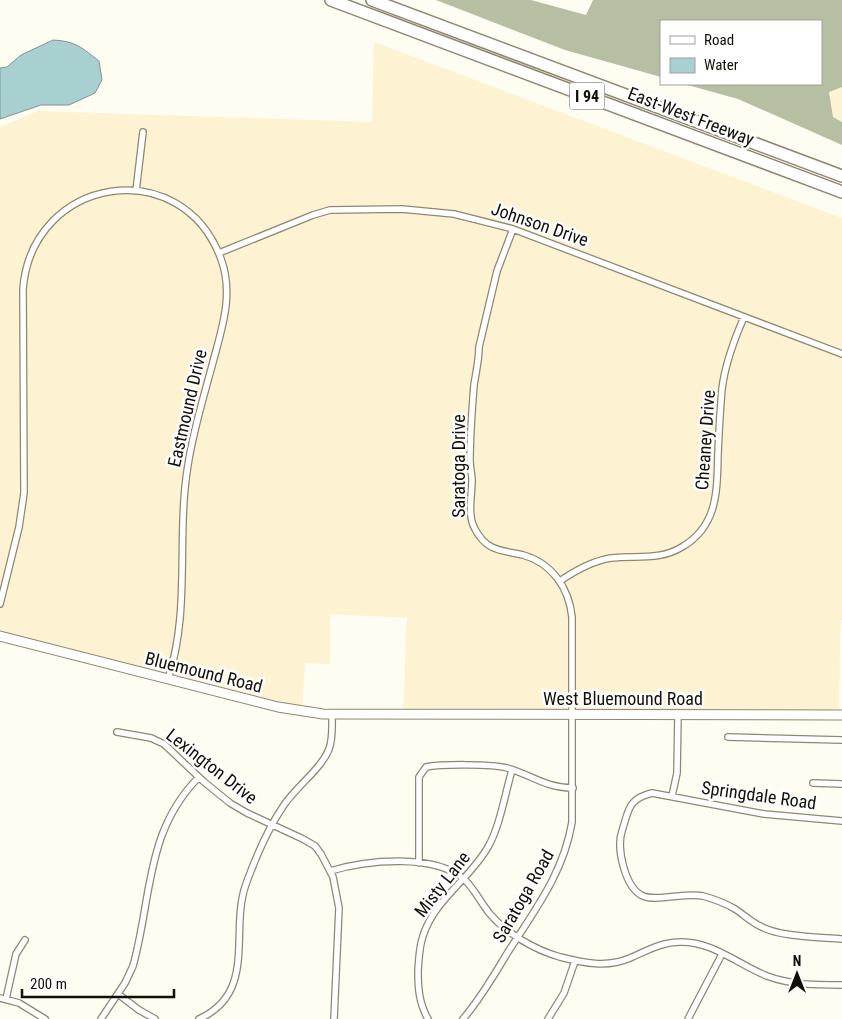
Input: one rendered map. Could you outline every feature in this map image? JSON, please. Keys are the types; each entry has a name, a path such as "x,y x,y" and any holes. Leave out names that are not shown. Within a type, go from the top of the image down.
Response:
{"highway":[{"name":"East-West Freeway","path":"331,0 842,192"},
{"name":"East-West Freeway","path":"372,0 842,176"}],"main road":[{"name":"Bluemound Road","path":"0,636 278,707 332,715 403,715"},
{"name":"West Bluemound Road","path":"403,715 842,715"}],"street":[{"path":"136,191 143,132"},
{"name":"Eastmound Drive","path":"0,604 19,527 24,494 23,289 27,262 38,238 47,226 68,208 99,193 121,190 160,196 187,211 207,231 219,253 227,279 227,299 223,324 188,464 182,513 180,622 168,680"},
{"name":"Johnson Drive","path":"219,253 313,215 338,209 435,211 476,218 513,228 842,354"},
{"name":"Saratoga Drive","path":"513,228 497,271 479,347 472,415 470,462 472,480 471,517 474,529 485,543 502,552 533,559 549,569 560,581 571,609 572,715"},
{"name":"Cheaney Drive","path":"560,581 582,567 598,560 619,557 649,558 670,553 688,543 704,527 713,509 717,494 720,412 723,386 731,351 744,317"},
{"path":"672,796 677,773 678,714"},
{"path":"198,1019 208,1014 220,1004 232,985 238,967 241,908 245,886 286,803 326,756 331,743 332,715"},
{"name":"Saratoga Road","path":"463,1019 478,999 549,887 563,859 572,822 572,715"},
{"name":"Lexington Drive","path":"117,732 158,741 175,753 199,777 237,808 315,846 326,861 330,871 335,885 338,908 334,1019"},
{"path":"728,737 842,740"},
{"path":"419,862 419,776 423,769 431,766 490,766 512,770 551,786 573,788"},
{"name":"Misty Lane","path":"428,1019 418,990 421,943 426,926 433,914 485,853 493,839 512,770"},
{"path":"101,1019 129,975 136,955 158,844 172,812 199,777"},
{"name":"Springdale Road","path":"812,783 842,784"},
{"name":"Springdale Road","path":"842,821 764,814 652,792 639,796 630,806 621,835 620,851 625,873 633,888 642,896 651,898 701,896 734,908 759,926 773,932 842,939"},
{"path":"330,871 369,862 419,862 442,866 463,879 492,916 518,936 540,949 575,961 611,964 629,959 657,946 679,942 697,943 758,972 780,980 804,984 842,986"},
{"path":"25,940 16,954 3,998 19,1003 45,1019"},
{"path":"688,1019 722,954"},
{"path":"548,1019 564,993 575,961"},
{"path":"118,994 139,1010 155,1019"}],"shaded area":[{"path":"374,42 842,218 842,620 840,634 839,715 403,715 407,618 330,614 330,664 305,663 302,712 0,636 0,127 38,111 372,122"},
{"path":"842,87 842,122 833,117 829,91"}],"green space":[{"path":"436,0 531,0 586,15 593,0 842,0 842,87 829,92 833,117 842,122 842,145 738,99 688,85 822,85 822,20 660,20 660,77 565,50"}],"water":[{"path":"53,40 73,44 99,61 102,80 95,93 69,105 41,105 0,119 0,68 7,67 21,55"}]}
